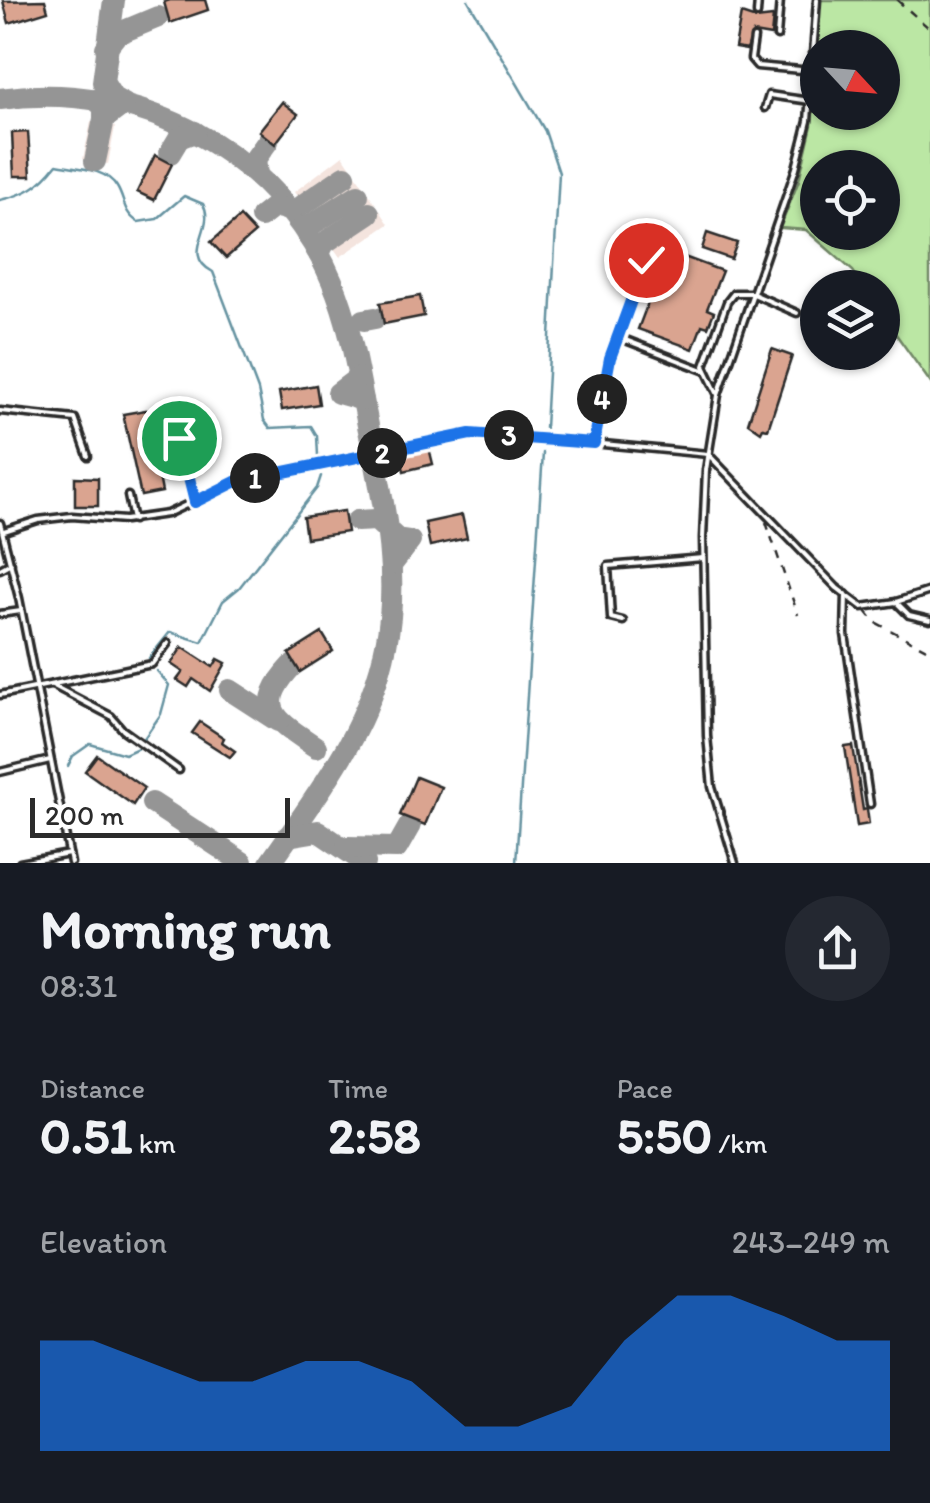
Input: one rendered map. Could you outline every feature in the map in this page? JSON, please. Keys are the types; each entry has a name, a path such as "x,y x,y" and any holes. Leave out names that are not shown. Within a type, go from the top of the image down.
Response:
{"lane":[{"path":"756,14 758,0"},
{"path":"776,36 780,0"},
{"path":"815,30 817,0"},
{"path":"754,38 751,60 756,66 800,70"},
{"path":"766,108 769,95 800,100"},
{"path":"734,863 712,787 703,558 708,454 718,395 796,168 804,130"},
{"path":"594,443 618,338 646,260 662,266"},
{"path":"718,395 706,371 711,340 726,302 734,294 751,293 798,313"},
{"path":"618,338 706,371"},
{"path":"0,411 75,418 88,456"},
{"path":"4,531 38,520 72,516 133,520 167,514 235,482 470,434 708,454 762,512 862,606 896,602 930,590"},
{"path":"179,438 195,502"},
{"path":"128,496 133,520"},
{"path":"0,524 71,863"},
{"path":"623,621 611,618 608,610 608,566 703,558"},
{"path":"0,569 11,564"},
{"path":"846,594 845,634 870,804"},
{"path":"896,602 909,615 930,620"},
{"path":"0,614 21,611"},
{"path":"0,695 152,664 168,643"},
{"path":"52,685 111,716 123,730 179,770"},
{"path":"0,772 50,760"},
{"path":"20,863 69,854"}],"path":[{"path":"897,0 930,29"},
{"path":"762,512 798,614"},
{"path":"862,606 876,622 930,650"}],"shaded area":[{"path":"91,122 115,127 108,164 83,159"},
{"path":"343,155 389,224 340,257 294,192"}],"green space":[{"path":"817,0 930,0 930,382 900,340 900,270 852,270 829,250 900,250 900,150 806,150 811,130 900,130 900,30 816,30"},
{"path":"800,176 800,230 780,228"}],"building":[{"path":"45,0 48,11 9,23 3,1"},
{"path":"205,0 208,10 170,23 164,2"},
{"path":"741,14 756,19 773,17 771,36 753,33 747,50 735,48"},
{"path":"282,102 298,114 275,144 259,131"},
{"path":"28,132 31,176 14,176 12,133"},
{"path":"155,155 172,164 154,200 137,192"},
{"path":"240,217 255,233 226,258 211,242"},
{"path":"707,233 737,243 731,259 702,249"},
{"path":"668,251 722,271 707,309 714,312 708,327 702,325 693,349 638,329 660,271 667,267 664,261"},
{"path":"420,296 424,316 384,324 380,303"},
{"path":"772,349 792,356 768,429 761,432 748,423"},
{"path":"316,385 319,404 282,410 279,392"},
{"path":"146,410 162,492 141,496 123,414"},
{"path":"429,448 433,464 404,471 400,454"},
{"path":"75,477 98,478 98,506 75,506"},
{"path":"344,511 347,532 306,538 303,517"},
{"path":"462,515 467,538 430,546 425,523"},
{"path":"322,633 333,651 300,672 289,654"},
{"path":"182,647 213,667 218,659 226,663 210,691 193,679 188,687 177,680 183,672 171,664"},
{"path":"200,722 224,738 222,742 235,751 230,757 192,733"},
{"path":"853,746 863,810 867,809 869,824 857,826 845,747"},
{"path":"97,755 144,788 133,805 85,771"},
{"path":"416,777 441,787 425,825 400,815"}],"waterway":[{"path":"468,0 545,131 559,173 545,428"},
{"path":"0,200 32,188 57,164 106,176 138,222 157,219 184,196 203,204 206,222 199,257 213,272 258,390 264,420 270,428 311,426 317,436 318,456"},
{"path":"516,863 543,453"},
{"path":"149,658 170,632 202,642 223,601 239,588 317,488 321,476"},
{"path":"143,740 161,714 169,685 157,671"},
{"path":"68,766 73,756 90,744 125,754 138,748"}],"taxiway":[{"path":"95,99 104,107 104,119 124,104 113,98 103,82 114,0"},
{"path":"106,48 117,34 158,17"},
{"path":"0,99 52,96 102,101 151,114 197,134 239,161 276,195 308,235 339,300 355,357 385,513 391,566 390,618 378,675 355,733 270,863"},
{"path":"95,161 104,119"},
{"path":"170,153 179,138 195,132"},
{"path":"257,175 255,159 268,141"},
{"path":"301,206 345,176"},
{"path":"307,235 311,225 358,195"},
{"path":"261,217 275,206 291,211"},
{"path":"319,254 324,243 369,213"},
{"path":"364,320 375,318"},
{"path":"358,378 338,393 363,400"},
{"path":"357,521 376,520 397,539 410,541 392,564"},
{"path":"292,666 280,681 272,704 281,721 316,747"},
{"path":"230,690 278,721"},
{"path":"152,803 242,862"},
{"path":"347,847 397,848 410,825"},
{"path":"288,836 318,831 365,863"}],"route":[{"path":"179,438 195,502 235,482 470,434 594,443 610,358 646,260"}]}
